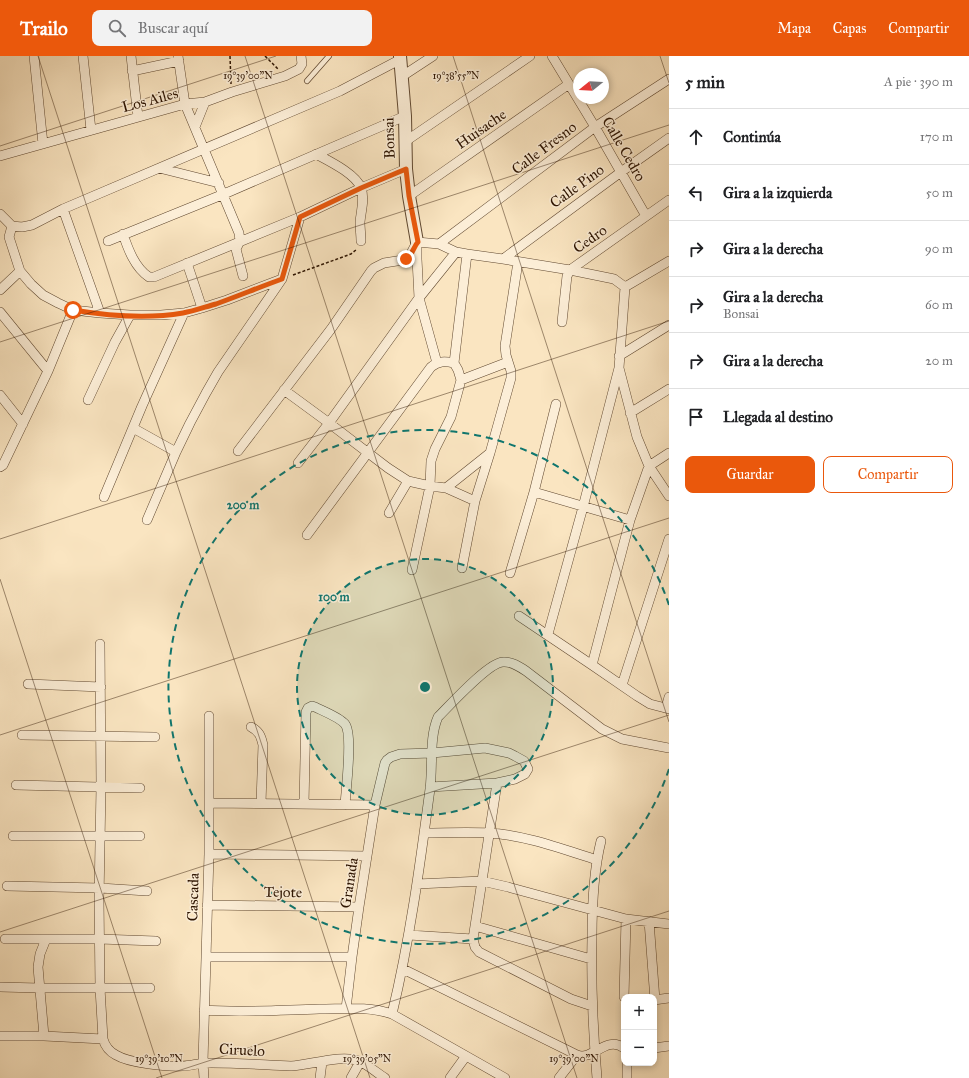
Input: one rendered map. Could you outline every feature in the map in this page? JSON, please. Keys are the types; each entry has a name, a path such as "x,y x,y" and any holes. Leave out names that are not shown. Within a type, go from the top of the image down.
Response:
{"street":[{"path":"34,56 43,144"},
{"path":"83,56 91,130"},
{"path":"131,56 138,117"},
{"path":"402,77 433,56"},
{"path":"406,141 530,56"},
{"name":"Calle Cedro","path":"552,56 646,216"},
{"path":"132,71 179,58 186,104 240,233 240,241 236,249 243,276"},
{"path":"0,214 12,226 32,226 63,209 340,91 400,58"},
{"name":"Bonsai","path":"400,58 406,141 406,169 409,196 418,242"},
{"name":"Los Ailes","path":"0,156 186,104 205,102 285,76 299,69 301,60"},
{"name":"Calle Fresno","path":"438,244 595,127 669,79"},
{"name":"Huisache","path":"409,196 569,84"},
{"path":"195,127 205,102"},
{"path":"108,241 224,194 404,116"},
{"name":"Calle Pino","path":"503,259 669,138"},
{"path":"316,154 350,174 361,188 361,241"},
{"path":"159,168 219,183"},
{"path":"123,234 130,254 145,274 149,277 154,277 300,217 361,188 406,169"},
{"name":"Cedro","path":"562,322 567,276 570,270 669,200"},
{"path":"63,209 100,313"},
{"path":"147,520 176,452 218,372 282,279 300,217"},
{"path":"12,226 4,239 20,271 43,295 73,310 130,315 184,313 282,279"},
{"path":"418,242 438,244 456,252 570,270 614,279 625,287"},
{"path":"418,242 417,260 419,298 437,363"},
{"path":"238,450 331,329 371,271 384,263 403,260 409,257 418,242"},
{"path":"298,463 330,423 419,298 456,252"},
{"path":"412,570 430,486 431,461 451,418 461,380 454,363 467,254"},
{"path":"625,287 669,261"},
{"path":"462,568 475,502 511,378 511,371 506,355 506,346 518,262"},
{"path":"187,263 202,308"},
{"path":"0,290 20,271"},
{"path":"625,287 619,368 637,437 650,466 669,496"},
{"path":"0,467 3,465 48,371 73,310"},
{"path":"0,312 48,371"},
{"path":"104,496 132,428 184,313"},
{"path":"88,400 115,342 130,315"},
{"path":"619,356 669,325"},
{"path":"461,380 508,362"},
{"path":"307,534 431,367 437,363 454,363"},
{"path":"548,634 619,368"},
{"path":"630,413 669,389"},
{"path":"284,390 330,423 388,468 408,481 446,488 475,502"},
{"path":"0,395 23,424"},
{"path":"510,573 534,492 556,404"},
{"path":"132,428 176,452"},
{"path":"592,665 630,520 650,466 669,453"},
{"path":"446,488 490,454"},
{"path":"389,513 408,481"},
{"path":"534,492 630,520"},
{"path":"622,685 669,539"},
{"path":"519,616 548,634 650,704 667,709 669,697"},
{"path":"0,1036 44,1036 103,1039 100,988 99,899 102,787 100,644"},
{"path":"392,1014 403,969 417,884 430,786 433,733 435,724 438,717 481,675 496,664 504,662 513,664 521,668 612,735 622,739 669,748"},
{"path":"28,684 101,687"},
{"path":"304,804 306,712 308,708 312,706 341,720 347,728 349,742 345,804"},
{"name":"Cascada","path":"204,1078 204,1010 210,802 209,716"},
{"path":"252,727 256,729 260,735 263,745 262,803"},
{"path":"22,735 155,737"},
{"path":"430,786 497,784 515,779 525,774 528,768 521,759 509,753 485,748 432,753"},
{"name":"Granada","path":"346,1009 359,907 375,805 385,763 388,758 395,755 432,753"},
{"path":"497,784 473,939 475,947 479,952 571,998 592,1006"},
{"path":"16,785 140,788"},
{"path":"210,802 375,805"},
{"path":"424,833 489,833 513,836 597,860"},
{"path":"13,836 140,836"},
{"path":"597,1078 594,1052 591,959 592,909 597,860 601,841"},
{"path":"209,854 367,856"},
{"path":"417,884 482,881 626,919 669,924"},
{"path":"7,886 100,888 148,891"},
{"name":"Tejote","path":"207,905 359,907"},
{"path":"624,994 626,919"},
{"path":"649,922 655,994"},
{"path":"475,926 591,959"},
{"path":"409,935 473,939"},
{"path":"44,1036 38,967 40,954 46,939"},
{"path":"5,940 100,939 156,941"},
{"path":"206,957 352,957"},
{"path":"403,969 577,1056 584,1056 609,1045 621,1046"},
{"path":"0,987 150,988"},
{"path":"657,1000 669,998"},
{"path":"204,1010 228,1012 372,1009 392,1014 505,1078"},
{"name":"Ciruelo","path":"103,1039 105,1045 115,1055 123,1059 166,1066 190,1066 203,1062 291,1066 350,1059 360,1062 385,1078"},
{"path":"657,1048 669,1046"},
{"path":"450,1078 466,1056"},
{"path":"559,1078 577,1056"},
{"path":"320,1078 322,1062"},
{"path":"351,1078 360,1062"},
{"path":"627,1066 627,1078"}],"lane":[{"path":"307,81 329,56"}],"path":[{"path":"230,56 232,92"},
{"path":"265,56 285,76"},
{"path":"282,279 351,254 356,251 361,241"}],"route":[{"path":"73,310 130,315 184,313 227,300 282,279 300,217 361,188 406,169 409,196 418,242 415,245 411,255 406,259"}]}
